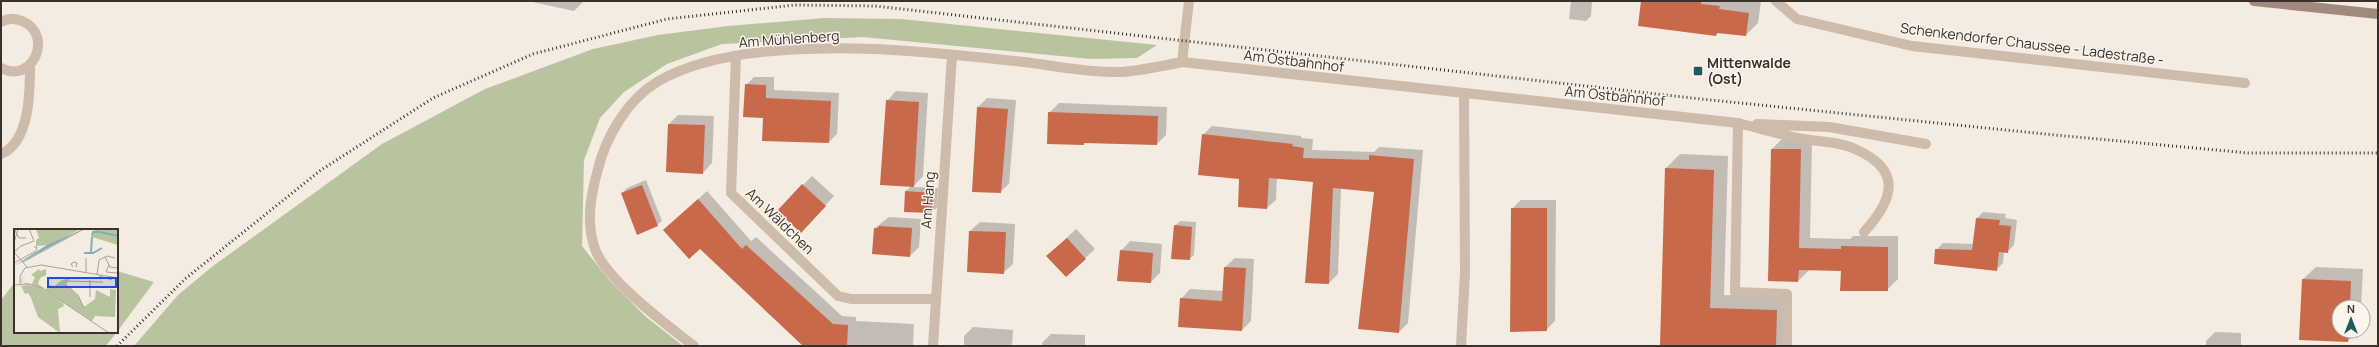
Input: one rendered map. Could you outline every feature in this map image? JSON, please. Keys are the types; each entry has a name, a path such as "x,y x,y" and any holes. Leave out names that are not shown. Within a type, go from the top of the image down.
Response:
{"main road":[{"path":"2254,1 2378,14"}],"street":[{"path":"1182,62 1189,1"},
{"name":"Schenkendorfer Chaussee - Ladestraße -","path":"1776,1 1797,19 1912,46 2245,83"},
{"path":"1,22 11,19 19,19 33,28 37,35 38,52 30,65 30,95 20,137 7,151 1,154"},
{"name":"Am Mühlenberg","path":"694,346 641,303 610,273 594,248 590,224 591,193 611,133 642,94 656,82 674,74 715,60 736,56 811,50 881,50 1121,72 1182,62"},
{"name":"Am Wäldchen","path":"736,56 731,193 838,296 851,299 936,299"},
{"name":"Am Hang","path":"933,346 952,56"},
{"name":"Am Ostbahnhof","path":"1182,62 1738,123"},
{"path":"1,68 14,71 30,65"},
{"path":"1461,346 1465,273 1464,94"},
{"path":"1738,123 1829,127 1926,144"},
{"path":"1738,123 1796,138 1854,148 1876,161 1888,176 1889,195 1879,216 1864,232"},
{"path":"1738,123 1735,292 1787,294 1787,346"}],"green space":[{"path":"824,18 901,19 1157,45 1137,58 1091,59 863,37 722,44 667,64 624,92 600,118 584,160 582,246 610,281 645,316 683,346 134,346 178,295 213,266 382,144 485,89 593,49 658,35 728,26"},
{"path":"118,271 154,282 118,331"},
{"path":"14,283 14,333 116,333 106,346 1,346 1,300"}],"building":[{"path":"1641,1 1701,1 1701,4 1720,6 1719,9 1749,13 1746,36 1717,33 1716,36 1638,26"},
{"path":"745,84 766,85 766,98 831,101 829,143 762,141 763,118 743,117"},
{"path":"886,100 919,102 914,187 880,185"},
{"path":"977,107 1008,109 1001,193 972,192"},
{"path":"1048,112 1158,116 1157,145 1084,143 1084,145 1047,144"},
{"path":"668,124 705,125 703,174 666,172"},
{"path":"1202,134 1293,144 1292,146 1304,148 1303,158 1369,160 1369,155 1414,159 1399,333 1358,329 1374,192 1333,188 1329,284 1305,283 1313,182 1269,178 1267,209 1238,207 1239,179 1198,175"},
{"path":"1771,149 1801,149 1799,248 1841,249 1841,246 1888,247 1888,291 1840,291 1841,271 1799,270 1798,282 1768,281"},
{"path":"1665,168 1714,170 1710,308 1777,310 1776,346 1660,346"},
{"path":"802,184 826,206 801,233 777,211"},
{"path":"642,185 658,226 637,235 621,193"},
{"path":"905,191 933,193 932,213 904,212"},
{"path":"698,199 742,249 746,245 833,324 848,325 847,346 803,346 700,249 689,259 663,230"},
{"path":"1511,208 1547,208 1547,331 1510,332"},
{"path":"1976,218 2000,220 1999,225 2011,226 2008,253 1999,252 1997,271 1934,264 1935,249 1972,250"},
{"path":"1174,225 1192,227 1190,260 1171,259"},
{"path":"879,226 912,228 910,257 872,254 874,228 878,228"},
{"path":"969,231 1006,232 1004,274 967,272"},
{"path":"1067,238 1086,259 1066,277 1046,256"},
{"path":"1120,250 1153,253 1151,283 1117,281"},
{"path":"1224,267 1246,268 1242,331 1178,327 1180,298 1222,301"},
{"path":"2302,279 2351,281 2350,299 2331,299 2331,339 2348,339 2348,342 2299,340"}],"railway":[{"path":"117,346 185,279 321,170 433,98 533,54 667,19 795,5 875,6 1701,99 2055,135 2248,153 2378,153"}],"place":[{"name":"Mittenwalde (Ost)","path":"1698,71"}]}
